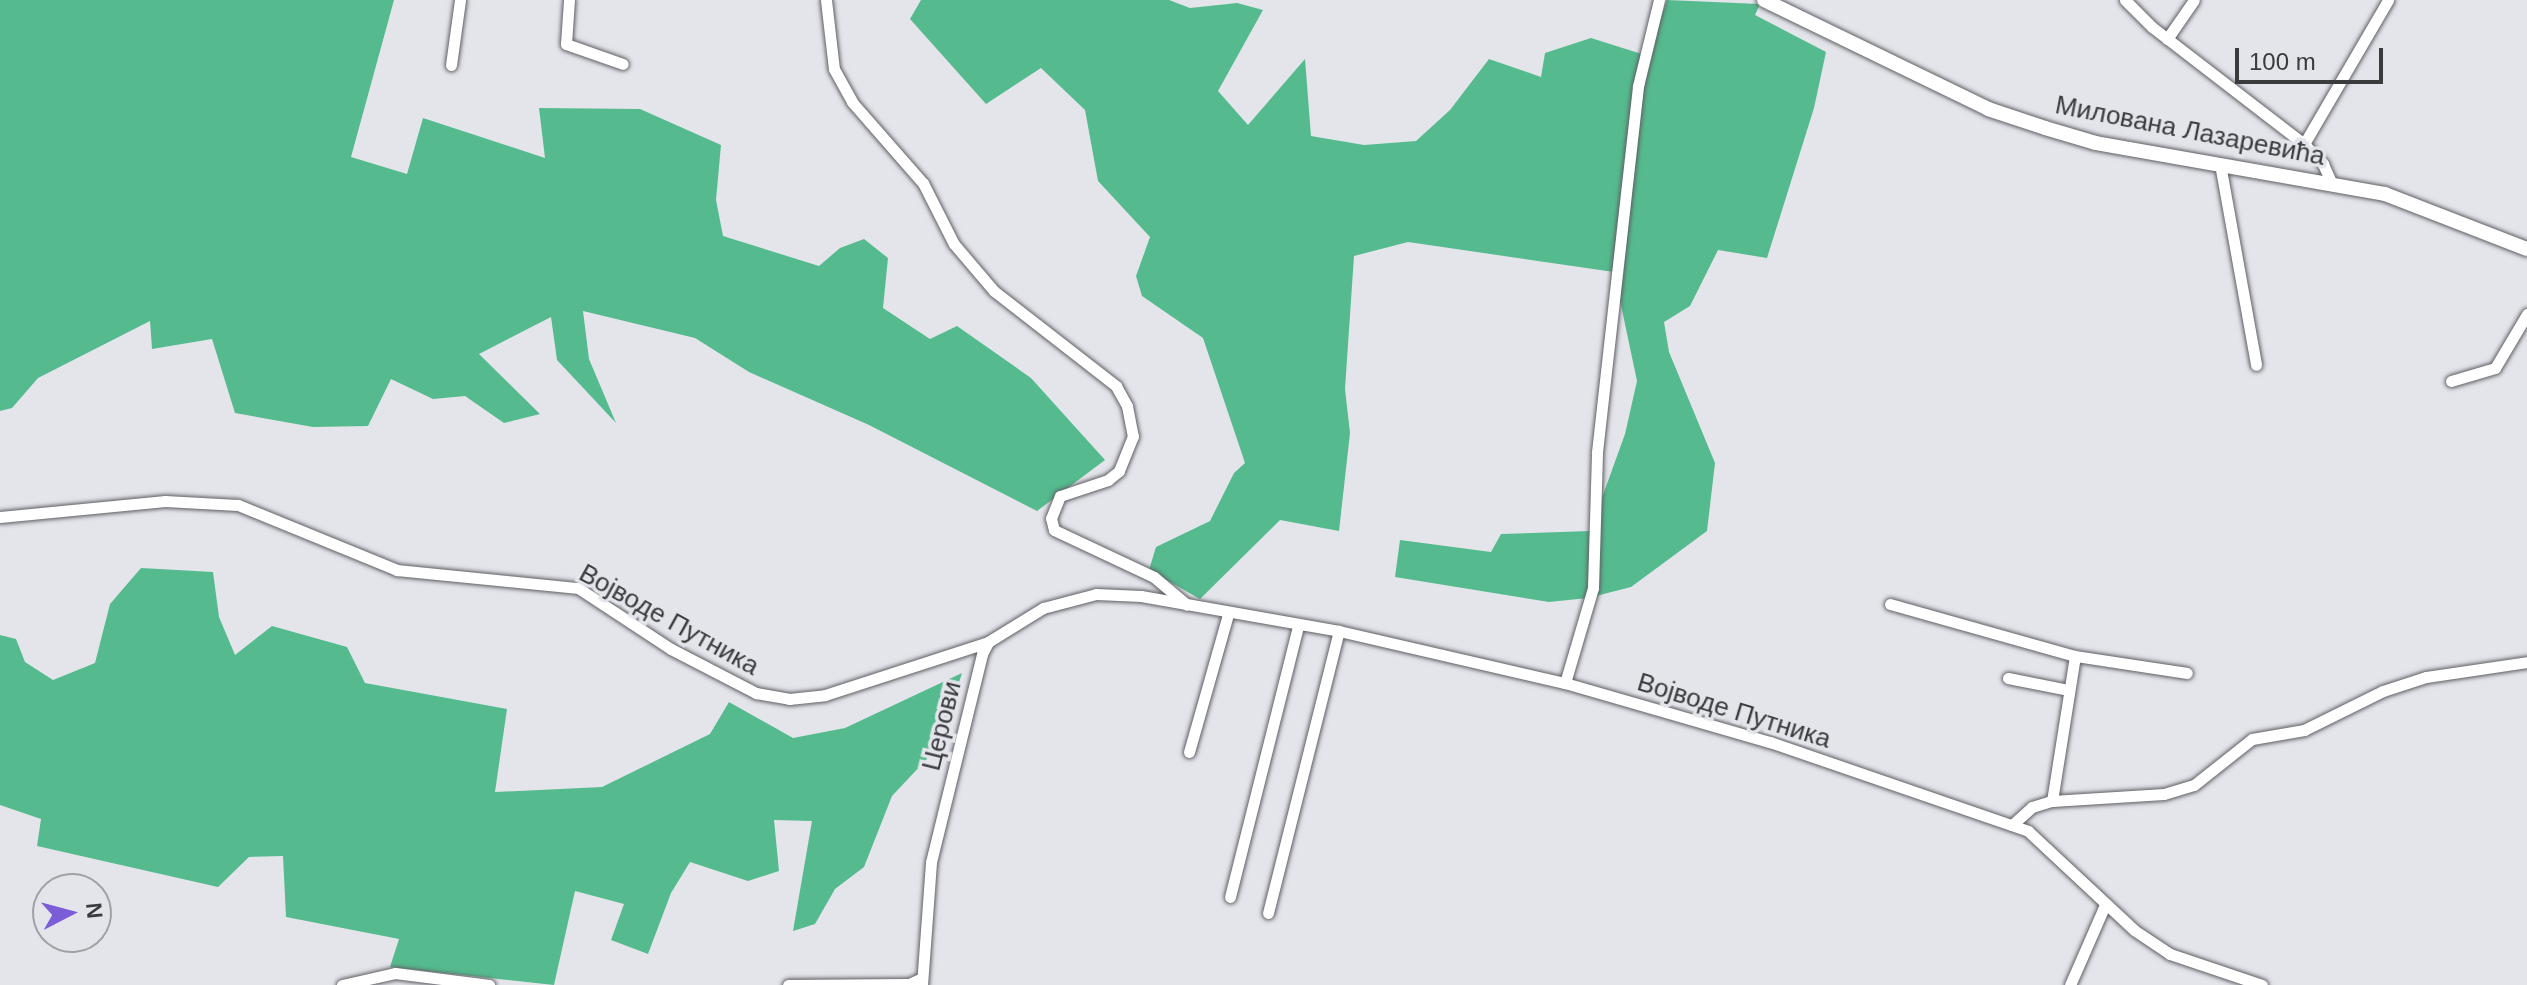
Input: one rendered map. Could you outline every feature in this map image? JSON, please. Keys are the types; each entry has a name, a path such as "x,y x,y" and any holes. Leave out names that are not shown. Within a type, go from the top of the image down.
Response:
{"street":[{"path":"451,65 460,0"},
{"path":"569,0 566,44 623,64"},
{"path":"826,0 834,69 852,102 923,183 954,244 994,291 1116,386 1127,406 1133,436 1119,471 1060,496 1051,518 1054,530 1154,577 1187,606"},
{"path":"1565,683 1593,588 1597,452 1638,86 1659,0"},
{"name":"Милована Лазаревића","path":"1764,0 1988,109 2096,143 2385,194 2527,249"},
{"path":"2125,0 2167,39 2304,144 2323,164 2332,184"},
{"path":"2167,39 2194,0"},
{"path":"2304,144 2388,0"},
{"path":"2220,164 2256,365"},
{"path":"2451,381 2495,368 2527,314"},
{"name":"Војводе Путника","path":"0,517 153,501 238,505 269,513 397,570 441,578 578,588 683,655 756,693 789,699 825,695 988,642 1063,599 1141,596 1228,614 1339,631 1565,683 1770,742 2012,825 2043,842 2105,905 2170,954 2262,985"},
{"path":"1890,604 2075,656 2187,673"},
{"path":"1189,752 1228,614"},
{"path":"1230,897 1298,626"},
{"path":"1268,913 1339,631"},
{"name":"Церови","path":"921,982 931,862 988,642"},
{"path":"2052,801 2075,656"},
{"path":"2012,825 2032,807 2052,801 2164,794 2194,785 2252,739 2304,730 2383,691 2434,676 2527,662"},
{"path":"2008,678 2068,690"},
{"path":"2070,985 2105,905"},
{"path":"342,985 395,973 489,985"},
{"path":"788,985 921,982"}],"green space":[{"path":"0,0 394,0 351,157 407,174 423,118 545,158 539,108 640,109 721,145 716,200 723,236 819,266 840,248 864,239 888,258 883,308 930,339 957,326 1031,378 1105,460 1037,511 869,425 749,372 695,338 583,311 589,359 616,423 557,360 551,317 479,354 540,414 504,423 465,396 433,399 391,379 368,426 313,427 235,413 212,339 152,349 150,321 38,378 12,408 0,411"},
{"path":"921,0 1169,0 1190,8 1237,3 1263,10 1218,91 1248,125 1305,59 1311,136 1364,145 1416,141 1450,110 1489,59 1541,77 1545,53 1591,38 1648,56 1667,0 1760,4 1755,15 1826,52 1814,108 1767,258 1718,250 1690,306 1664,322 1669,352 1715,463 1707,531 1631,587 1588,598 1549,602 1395,577 1400,540 1491,552 1501,534 1590,531 1625,434 1637,381 1614,272 1408,242 1354,256 1345,389 1350,433 1339,531 1280,520 1200,599 1149,570 1156,547 1210,521 1234,473 1245,463 1203,338 1142,296 1136,276 1150,237 1098,181 1085,110 1041,68 986,104 910,19"},
{"path":"141,568 213,572 219,617 235,655 272,626 347,647 365,683 507,709 495,792 602,787 710,734 729,702 793,738 845,728 962,673 939,746 892,796 864,867 835,889 815,924 793,931 812,821 774,820 779,871 748,881 690,862 671,893 648,954 611,940 624,904 575,891 554,985 390,967 399,939 286,917 283,856 249,857 218,887 37,846 41,819 0,805 0,635 16,639 25,662 53,680 95,663 110,604"}]}
